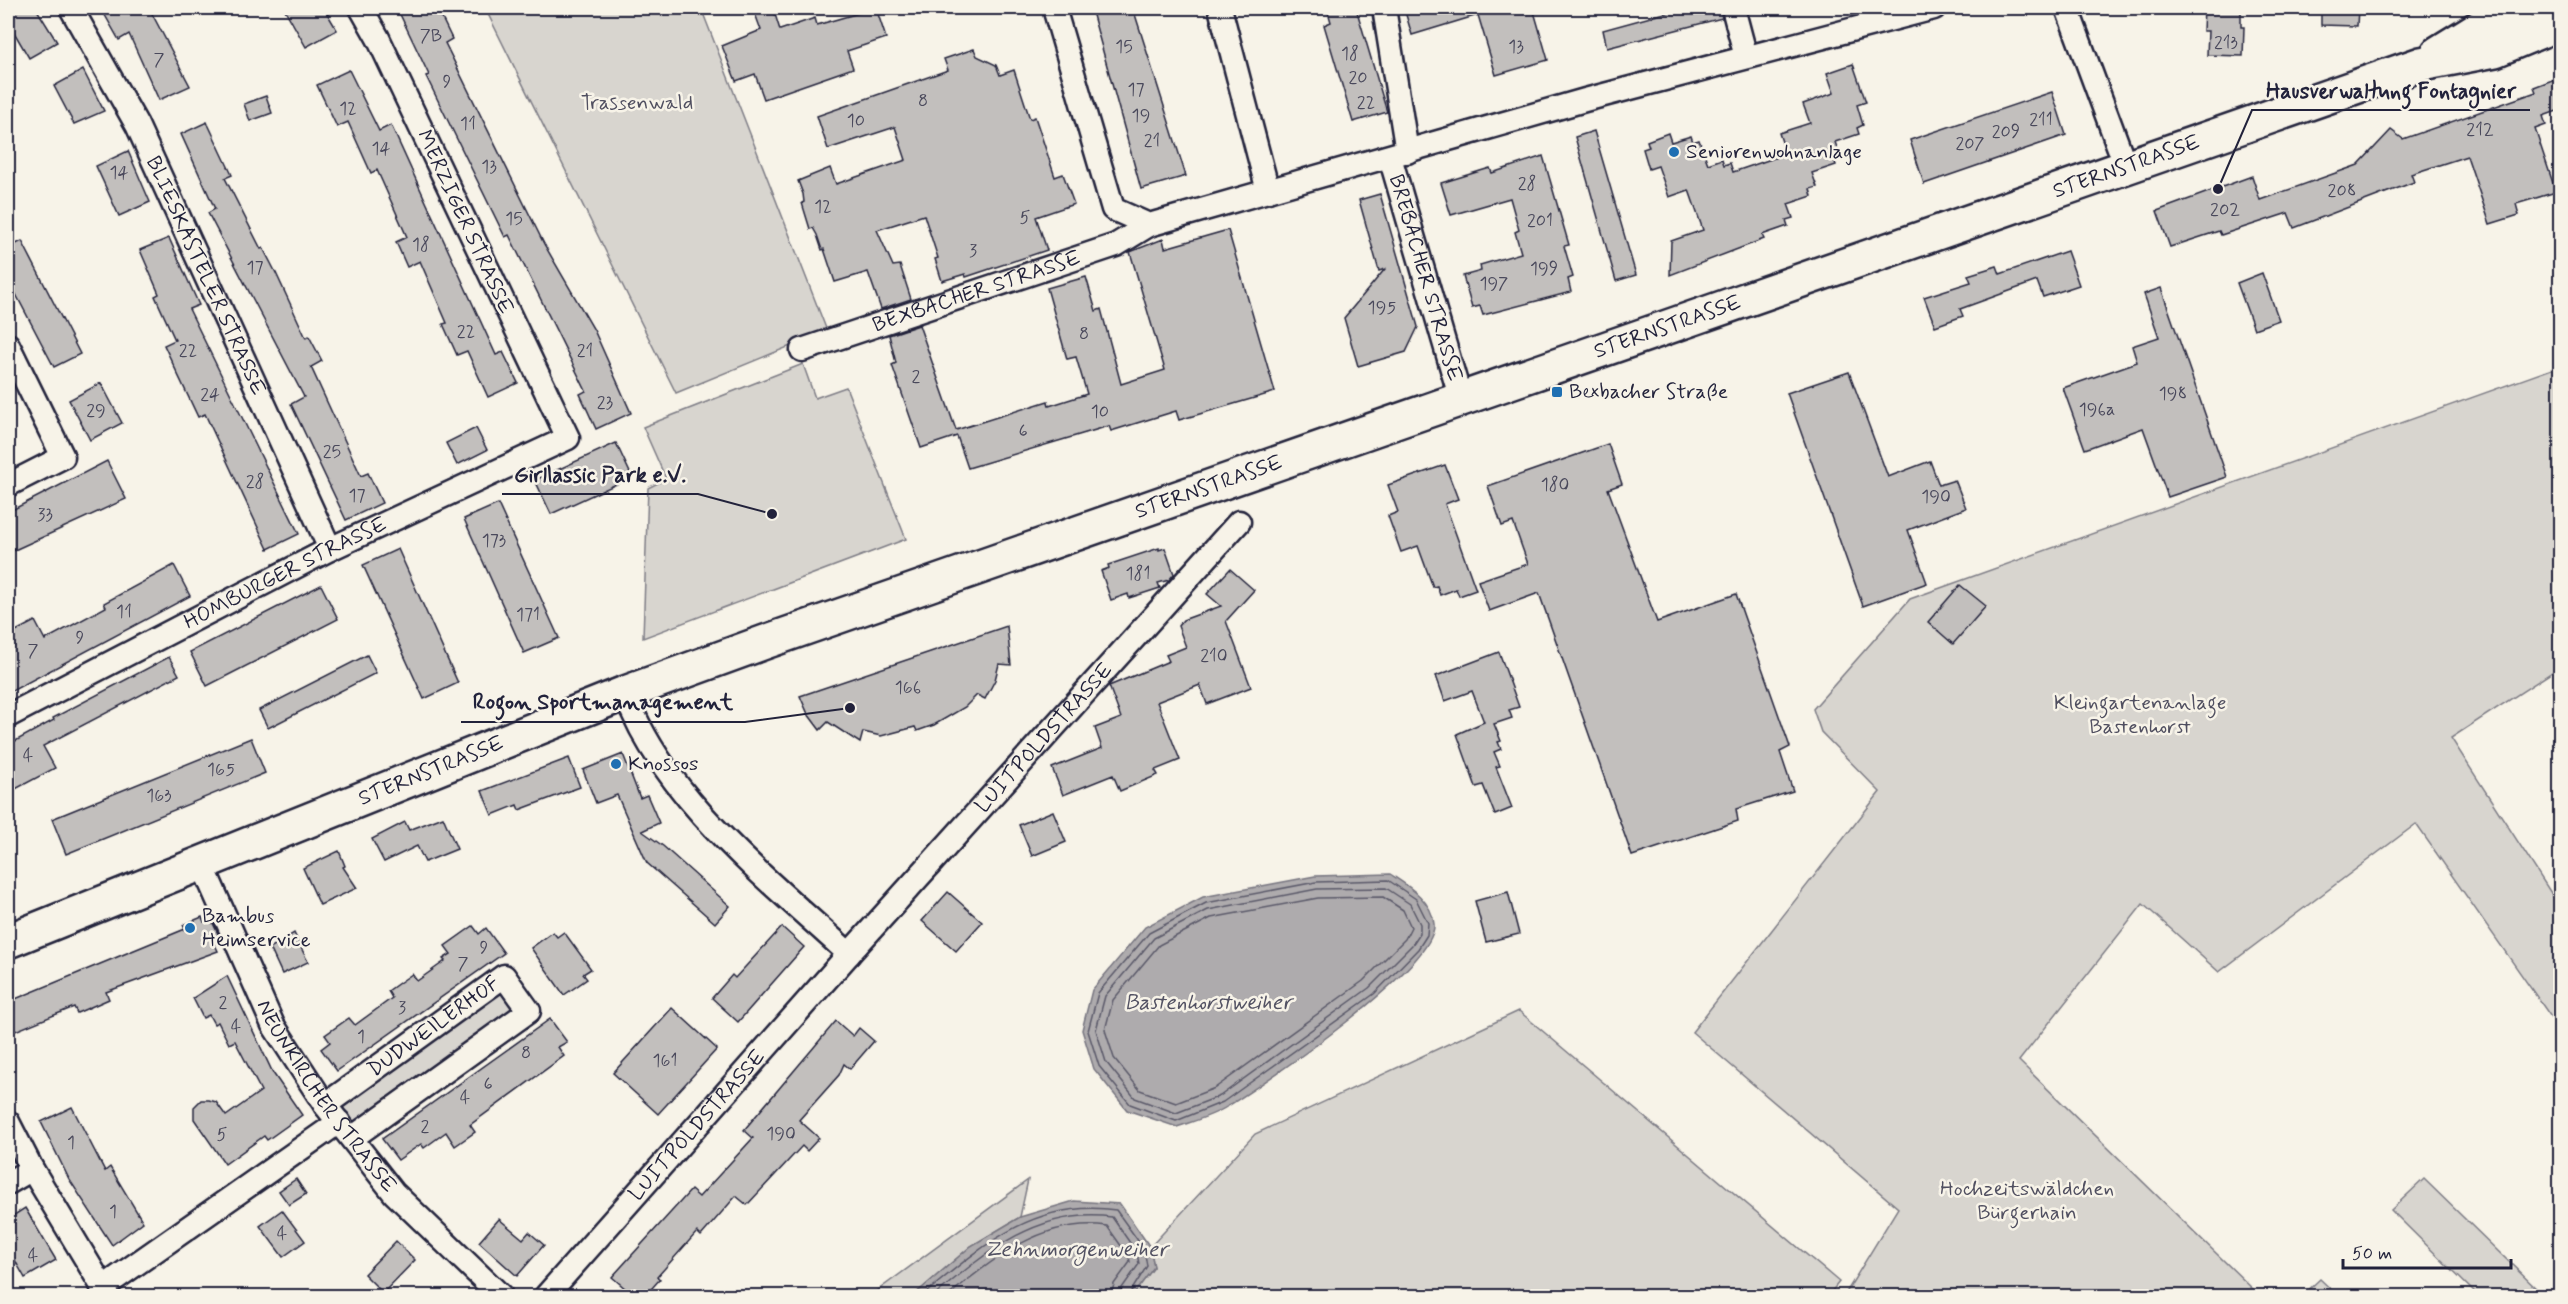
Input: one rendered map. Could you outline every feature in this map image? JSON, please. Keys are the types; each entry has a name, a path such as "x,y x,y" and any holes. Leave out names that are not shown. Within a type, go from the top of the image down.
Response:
{"main road":[{"name":"STERNSTRASSE","path":"2421,64 2485,24 2517,8"},
{"name":"STERNSTRASSE","path":"8,941 625,693 2421,64 2495,50 2560,23"}],"street":[{"name":"BLIESKASTELER STRASSE","path":"71,8 137,125 330,549"},
{"name":"MERZIGER STRASSE","path":"361,8 378,38 568,438"},
{"path":"1054,8 1113,209 1140,221"},
{"path":"1220,8 1268,191"},
{"name":"BREBACHER STRASSE","path":"1384,8 1398,155 1461,400"},
{"path":"1733,8 1746,57"},
{"name":"BEXBACHER STRASSE","path":"802,350 1116,245 1140,221 1268,191 1746,57 1934,8"},
{"path":"2067,8 2126,167"},
{"path":"8,345 63,456 8,485"},
{"name":"HOMBURGER STRASSE","path":"8,716 330,549 568,438"},
{"name":"LUITPOLDSTRASSE","path":"546,1296 849,954 1239,522"},
{"path":"625,693 635,720 649,743 712,824 849,954"},
{"name":"NEUNKIRCHER STRASSE","path":"201,862 273,1025 339,1122 394,1193 501,1296"},
{"name":"DUDWEILERHOF","path":"504,976 529,1011 339,1122 504,976"},
{"path":"8,1122 32,1169 105,1292 339,1122"},
{"path":"8,1183 32,1169"}],"green space":[{"name":"Trassenwald","path":"485,8 701,8 827,331 676,393"},
{"path":"803,364 815,398 846,387 906,539 643,638 648,488 666,479 643,427"},
{"name":"Kleingartenanlage Bastenhorst","path":"2560,366 2560,667 2451,738 2560,907 2560,1030 2416,824 2219,972 2143,904 2019,1061 2260,1296 1844,1296 1898,1208 1692,1032 1880,792 1821,732 1813,709 1910,599"},
{"path":"504,976 529,1011 352,1138 325,1105"},
{"path":"1519,1011 1839,1282 1828,1296 1132,1296 1154,1267 1150,1247 1255,1134"},
{"path":"2424,1179 2544,1296 2478,1296 2391,1210"},
{"path":"1028,1180 1020,1217 971,1246 913,1296 870,1296"},
{"path":"2320,1279 2338,1296 2302,1296"}],"water":[{"name":"Bastenhorstweiher","path":"1390,874 1418,894 1429,908 1434,924 1428,943 1409,967 1381,994 1311,1049 1248,1093 1216,1113 1177,1127 1127,1110 1094,1069 1082,1030 1092,990 1145,927 1203,897 1315,876"},
{"name":"Zehnmorgenweiher","path":"1074,1201 1120,1204 1150,1247 1154,1267 1132,1296 913,1296 971,1246 1020,1217"}],"building":[{"path":"8,8 36,8 57,42 29,58 8,22"},
{"path":"101,8 149,8 190,86 159,100 129,34 119,40"},
{"path":"284,8 324,8 337,30 306,47"},
{"path":"397,8 437,8 452,39 445,43 544,244 594,330 631,413 596,429 580,394 586,391 509,235 505,237 426,76 429,75"},
{"path":"753,8 773,8 780,30 815,18 817,25 876,8 886,38 847,51 853,68 764,99 755,74 736,81 722,46 761,30"},
{"path":"1091,8 1133,8 1186,176 1141,189"},
{"path":"1327,8 1356,8 1387,112 1353,122 1324,25 1331,22"},
{"path":"1404,8 1533,8 1548,60 1496,75 1478,15 1412,35"},
{"path":"1668,8 1720,8 1722,18 1607,48 1603,30 1669,12"},
{"path":"2204,8 2241,8 2241,27 2244,27 2243,56 2207,55 2208,31 2203,31"},
{"path":"2321,8 2358,8 2357,26 2321,25"},
{"path":"974,49 977,56 996,65 1000,75 1014,70 1030,119 1035,117 1055,177 1063,174 1074,204 1036,217 1047,250 966,277 965,274 942,281 935,259 938,258 924,215 877,230 893,266 900,265 911,299 881,309 868,272 835,282 824,249 822,250 813,228 810,229 798,181 830,168 836,184 906,160 895,127 828,149 817,116 948,70 944,59"},
{"name":"Seniorenwohnanlage","path":"1853,64 1866,102 1857,105 1863,125 1857,128 1859,134 1835,142 1840,156 1834,159 1836,165 1812,173 1817,187 1810,189 1812,196 1788,204 1793,218 1786,220 1788,226 1762,235 1764,239 1670,275 1671,241 1703,230 1689,190 1669,197 1658,166 1649,169 1643,149 1649,147 1647,141 1668,133 1671,142 1691,136 1693,142 1699,140 1708,164 1722,159 1724,165 1730,163 1733,172 1786,154 1779,133 1810,123 1803,104 1834,93 1827,73"},
{"path":"83,70 104,111 74,124 54,86"},
{"path":"349,70 379,131 391,125 496,355 503,352 518,383 488,397 467,351 457,355 443,324 447,323 420,261 407,267 396,242 407,237 377,170 371,173 348,122 337,127 317,85"},
{"path":"2560,77 2560,110 2543,116 2546,125 2535,129 2556,192 2516,204 2519,215 2490,224 2467,156 2411,174 2414,182 2294,228 2288,213 2221,235 2219,231 2170,247 2157,211 2252,176 2260,200 2358,165 2391,130 2403,139 2536,92 2534,87"},
{"path":"2052,92 2066,135 1924,184 1910,140"},
{"path":"266,96 272,113 250,121 244,104"},
{"path":"207,122 232,175 225,178 261,249 263,248 276,273 306,338 309,336 322,361 311,367 361,476 368,473 382,503 346,520 291,404 304,397 208,213 215,209 181,134"},
{"path":"1594,131 1636,275 1616,281 1575,137"},
{"path":"128,151 150,202 119,216 96,166"},
{"path":"1543,156 1569,245 1564,246 1573,277 1568,279 1571,292 1483,315 1480,306 1472,308 1463,276 1481,271 1480,265 1521,253 1515,232 1519,230 1510,198 1451,215 1441,183 1490,168 1492,173"},
{"path":"1380,194 1418,327 1406,352 1358,366 1344,318 1385,269 1379,271 1359,200"},
{"path":"1228,230 1275,392 1179,420 1176,411 1111,431 1109,426 968,468 957,436 921,448 892,365 896,363 889,335 919,325 956,430 1048,401 1049,406 1087,394 1076,357 1067,359 1047,288 1086,277 1096,311 1101,309 1121,384 1165,370 1130,252 1163,239 1165,248"},
{"path":"169,238 199,305 189,309 299,534 268,549 205,414 198,417 164,345 175,340 155,296 159,294 140,250"},
{"path":"22,241 80,354 54,367 8,279 8,248"},
{"path":"2067,251 2079,285 2043,297 2037,281 1960,309 1963,316 1935,326 1924,297 1971,282 1968,275 1997,266 2000,274"},
{"path":"2262,273 2279,320 2254,329 2237,283"},
{"path":"2161,288 2227,477 2168,497 2143,428 2085,449 2063,388 2137,362 2132,346 2159,337 2144,294"},
{"path":"1849,372 1888,477 1930,461 1939,485 1955,480 1966,508 1908,530 1927,583 1863,606 1787,393"},
{"path":"101,383 122,423 90,440 69,400"},
{"path":"476,428 487,450 457,465 446,443"},
{"path":"616,443 632,477 551,514 535,480"},
{"path":"1608,444 1622,484 1608,489 1657,622 1736,594 1790,747 1780,752 1793,791 1736,809 1738,821 1632,856 1539,593 1489,611 1478,581 1528,564 1513,522 1502,526 1488,486"},
{"path":"107,461 126,499 8,553 8,512"},
{"path":"1445,465 1458,499 1445,504 1476,590 1459,596 1456,589 1440,595 1437,586 1433,587 1418,546 1401,552 1388,516 1398,512 1388,485"},
{"path":"498,504 559,638 524,653 464,519"},
{"path":"1159,548 1159,550 1165,548 1174,574 1169,580 1158,583 1160,588 1129,598 1128,594 1111,600 1101,571 1109,568 1108,565"},
{"path":"398,549 458,683 424,699 363,565"},
{"path":"174,565 190,596 8,693 8,635 35,621 45,640 106,607 104,603"},
{"path":"1230,569 1254,590 1226,621 1251,687 1207,704 1200,685 1157,702 1180,760 1155,770 1158,775 1120,791 1113,775 1063,795 1052,768 1102,748 1095,728 1121,718 1109,686 1169,661 1166,655 1186,647 1178,626 1183,620 1221,606 1207,594"},
{"path":"321,585 338,619 207,686 190,652"},
{"path":"1960,585 1986,606 1953,644 1928,622"},
{"path":"1007,626 1011,665 999,664 995,680 985,699 977,695 965,707 934,725 917,731 915,727 881,736 863,732 860,743 828,722 820,730 808,714 800,696"},
{"path":"1499,652 1519,707 1509,710 1512,718 1494,724 1501,741 1498,742 1501,749 1494,752 1500,766 1496,767 1512,808 1495,815 1483,785 1476,787 1457,734 1484,722 1472,691 1445,701 1436,676"},
{"path":"367,655 376,673 268,728 259,710"},
{"path":"169,657 179,675 43,746 55,768 8,793 8,745 54,720 53,718"},
{"path":"251,738 265,773 66,854 52,819"},
{"path":"623,754 640,798 647,795 659,823 642,831 663,846 730,906 715,923 647,863 617,795 596,803 583,770"},
{"path":"569,758 580,787 519,810 517,805 492,815 482,791"},
{"path":"1053,811 1066,842 1032,856 1019,825"},
{"path":"443,817 457,849 425,862 417,846 384,862 372,839 405,822 409,830"},
{"path":"339,851 345,866 343,867 357,888 320,905 303,868"},
{"path":"948,892 982,922 956,951 922,921"},
{"path":"1508,892 1519,934 1486,942 1475,901"},
{"path":"202,917 204,922 211,919 219,936 212,938 218,951 106,992 109,999 77,1013 74,1007 8,1034 8,1002 185,929 183,925"},
{"path":"473,926 479,934 486,928 504,953 337,1071 321,1049 330,1042 325,1035 349,1018 355,1025 392,998 388,991 399,983 412,974 417,981 445,961 443,959 451,954 445,946"},
{"path":"782,927 804,947 738,1022 712,998 732,975 735,978"},
{"path":"553,932 557,937 564,932 591,969 583,974 587,979 564,995 531,948"},
{"path":"294,933 308,962 282,974 270,948"},
{"path":"227,976 273,1073 302,1115 267,1140 264,1136 225,1164 194,1119 194,1107 201,1100 209,1100 216,1102 226,1116 261,1091 235,1041 229,1044 218,1022 214,1024 209,1015 203,1018 193,998"},
{"path":"672,1008 717,1049 658,1114 613,1073"},
{"path":"550,1019 567,1042 558,1047 564,1056 470,1125 475,1132 455,1146 446,1132 424,1148 421,1144 398,1160 382,1139"},
{"path":"836,1021 853,1036 859,1028 874,1041 850,1069 844,1064 839,1075 799,1120 819,1138 807,1151 802,1146 747,1205 736,1196 701,1236 697,1232 657,1277 660,1279 645,1296 634,1296 612,1277 691,1190 699,1197 753,1138 744,1130"},
{"path":"72,1107 105,1171 110,1167 143,1222 112,1245 69,1179 41,1122"},
{"path":"296,1179 306,1194 289,1205 279,1191"},
{"path":"25,1208 56,1260 25,1278 8,1248 8,1219"},
{"path":"282,1210 305,1241 283,1257 260,1226"},
{"path":"499,1219 523,1239 529,1232 544,1245 517,1276 479,1242"},
{"path":"396,1241 415,1260 383,1293 364,1274"}],"place":[{"name":"Seniorenwohnanlage","path":"1674,152"},
{"name":"Hausverwaltung Fontagnier","path":"2218,189"},
{"name":"Bexbacher Straße","path":"1557,392"},
{"name":"Girllassic Park e.V.","path":"772,514"},
{"name":"Rogon Sportmanagement","path":"850,708"},
{"name":"Knossos","path":"616,764"},
{"name":"Bambus Heimservice","path":"190,928"}],"park label":[{"name":"Hochzeitswäldchen Bürgerhain","path":"2027,1201"}]}
